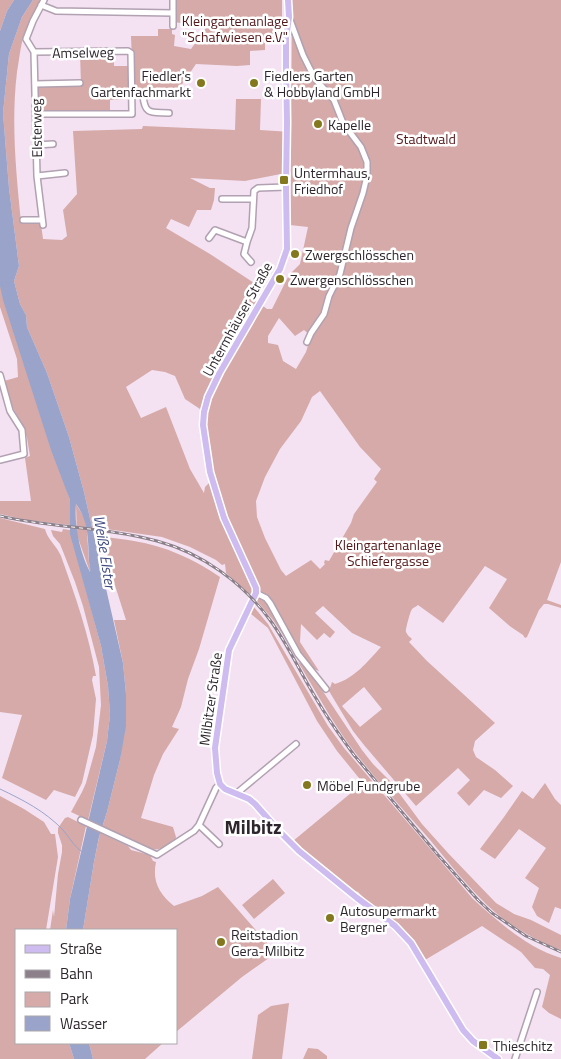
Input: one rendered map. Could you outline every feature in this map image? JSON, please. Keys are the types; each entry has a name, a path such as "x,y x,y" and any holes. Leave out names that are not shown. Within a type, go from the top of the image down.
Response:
{"main road":[{"name":"Untermhäuser Straße","path":"256,593 256,588 224,518 210,472 203,425 208,397 220,372 280,269 287,249 286,48 289,17 288,0"},
{"name":"Milbitzer Straße","path":"220,784 217,773 216,748 229,650 256,593"},
{"path":"220,784 225,789 249,799 281,833 320,868 394,925 411,943 463,1030 473,1041 498,1059"}],"street":[{"path":"173,0 173,26"},
{"path":"42,2 56,11 173,13"},
{"name":"Elsterweg","path":"23,220 42,222 36,145 34,52 26,39 42,2"},
{"name":"Untermhäuser Straße","path":"289,17 310,69 317,81 334,100 343,123 361,147 366,162 367,176 351,228 340,274 329,296 324,314 307,342"},
{"name":"Amselweg","path":"34,52 131,52 132,93"},
{"path":"35,84 80,83"},
{"path":"36,114 132,114 132,93 143,96 146,110 169,113"},
{"path":"36,145 53,144"},
{"path":"38,176 65,173"},
{"path":"252,262 244,254 252,228 254,191 258,188 286,187"},
{"path":"222,199 253,199"},
{"path":"209,238 214,228 247,242"},
{"path":"0,375 10,411 22,430 24,454 0,460"},
{"path":"256,593 266,598 270,603 298,654 326,689"},
{"path":"237,794 296,744"},
{"path":"81,820 157,855 194,831 199,825 216,788 220,784"},
{"path":"199,825 219,844"},
{"path":"515,1059 537,992"}],"green space":[{"path":"0,0 14,0 7,11 0,31"},
{"path":"33,0 41,0 23,38 15,91 15,147 21,222 41,224 43,239 62,240 67,236 63,210 77,194 73,131 142,129 143,126 235,130 236,99 261,99 260,130 291,132 292,0 561,0 561,562 547,600 561,605 561,608 544,604 525,638 489,608 507,579 485,566 443,623 418,605 411,611 406,631 412,639 409,642 427,661 495,723 475,741 473,750 476,757 513,786 501,798 484,790 469,806 457,793 470,780 458,768 416,806 353,731 329,691 332,682 335,684 355,674 381,647 352,633 323,606 315,613 335,632 330,638 324,633 317,640 301,624 300,642 319,671 308,664 295,645 289,644 257,601 226,573 225,564 222,565 190,547 162,537 92,527 69,437 47,373 27,327 26,315 20,304 14,281 19,266 9,188 3,113 9,54 22,17","holes":["291,172 290,225 308,227 300,264 289,275 272,309 267,309 255,300 260,287 166,228 171,219 189,227 197,210 211,210 215,188 210,188 190,178 245,181","279,318 295,336 304,330 311,336 306,352 296,369 283,361 278,345 268,343 268,336","152,370 165,372 175,376 185,399 200,409 206,418 205,431 213,479 205,487 204,493 190,469 166,407 141,418 126,387","320,391 360,447 381,469 374,479 377,482 354,514 351,523 329,561 325,560 325,564 320,569 311,560 286,576 265,538 257,517 256,501 265,477 280,449 301,421 312,397","364,687 382,709 360,727 342,706"]},
{"name":"Kleingartenanlage \"Schafwiesen e.V.\"","path":"175,0 282,0 282,38 265,38 265,50 250,51 250,65 196,64 176,93 133,91 131,36 158,36 158,29 172,29 172,34 175,35 174,46 191,49 206,28 175,22"},
{"path":"114,53 114,66 129,66 129,99 110,100 110,111 41,112 37,107 37,86 81,84 80,54"},
{"path":"0,284 70,500 70,525 27,520 0,514 0,501 31,501 25,458 30,456 27,438 23,425 10,403 4,381 18,377 17,359 0,307"},
{"path":"76,504 85,519 90,572 77,535"},
{"path":"0,518 45,529 61,556 86,630 96,676 93,676 92,680 96,699 93,735 82,783 75,797 54,790 46,800 2,778 22,715 0,712"},
{"path":"63,529 70,530 101,646 108,686 110,715 107,741 88,820 71,812 86,783 96,747 101,705 99,667 75,582 60,544 53,536 51,530 62,532"},
{"path":"103,537 146,543 168,550 200,564 220,577 181,707 172,727 179,729 163,754 154,775 141,818 173,827 176,837 175,841 158,849 146,849 102,828 120,760 126,694 123,663 114,620 126,620 113,579"},
{"path":"254,607 268,624 328,726 344,748 473,899 525,941 549,954 561,958 561,1019 542,1007 550,975 543,969 535,968 521,952 482,926 425,960 406,933 293,841 363,783 337,751 317,721 268,628 251,614"},
{"path":"298,662 304,665 314,678 362,750 391,782 422,824 448,853 496,903 514,914 561,935 561,950 539,941 508,922 490,907 459,875 350,746"},
{"path":"545,783 561,805 561,909 555,907 549,923 537,916 532,907 539,888 525,878 546,848 519,829 495,859 480,849 522,791 533,799"},
{"path":"0,796 44,822 51,834 55,834 58,857 46,929 15,929 15,1044 69,1044 74,1059 0,1059"},
{"path":"68,817 86,826 70,899 66,929 50,929 53,910 54,917 62,852 58,828 65,818"},
{"name":"Reitstadion Gera-Milbitz","path":"100,833 128,846 131,850 150,855 153,861 156,862 155,875 158,887 164,897 174,906 202,896 218,887 276,953 242,977 178,1030 178,929 83,929"},
{"path":"273,879 285,893 254,919 242,905"},
{"path":"289,1003 282,1059 252,1059 258,1015 271,1006"},
{"path":"89,1044 162,1044 145,1059 93,1059"},
{"path":"308,1048 318,1049 327,1056 327,1059 303,1059"}],"water":[{"path":"14,0 33,0 22,17 9,54 3,113 9,188 19,266 14,281 20,304 26,315 27,327 47,373 69,437 84,492 123,663 126,694 126,726 120,760 99,837 83,929 66,929 70,899 107,741 110,715 108,686 101,646 70,534 70,500 51,450 0,286 0,31 7,11","holes":["76,504 83,517 87,531 90,572 78,539"]},
{"path":"69,1044 89,1044 93,1059 74,1059"}],"waterway":[{"path":"0,789 49,817 81,851"}],"railway":[{"path":"0,516 138,536 174,546 220,571 247,594 270,620 323,711 354,755 478,900 492,913 526,936 561,952"}],"place":[{"name":"Fiedler's Gartenfachmarkt","path":"201,83"},
{"name":"Fiedlers Garten & Hobbyland GmbH","path":"254,83"},
{"name":"Kapelle","path":"318,124"},
{"name":"Untermhaus, Friedhof","path":"284,180"},
{"name":"Zwergschlösschen","path":"295,254"},
{"name":"Zwergenschlösschen","path":"280,279"},
{"name":"Möbel Fundgrube","path":"307,785"},
{"name":"Autosupermarkt Bergner","path":"330,918"},
{"name":"Reitstadion Gera-Milbitz","path":"221,942"},
{"name":"Thieschitz","path":"483,1045"}],"district":[{"name":"Milbitz","path":"253,826"}],"park label":[{"name":"Stadtwald","path":"426,138"},
{"name":"Kleingartenanlage Schiefergasse","path":"388,552"}],"water label":[{"name":"Weiße Elster","path":"105,552"}]}
